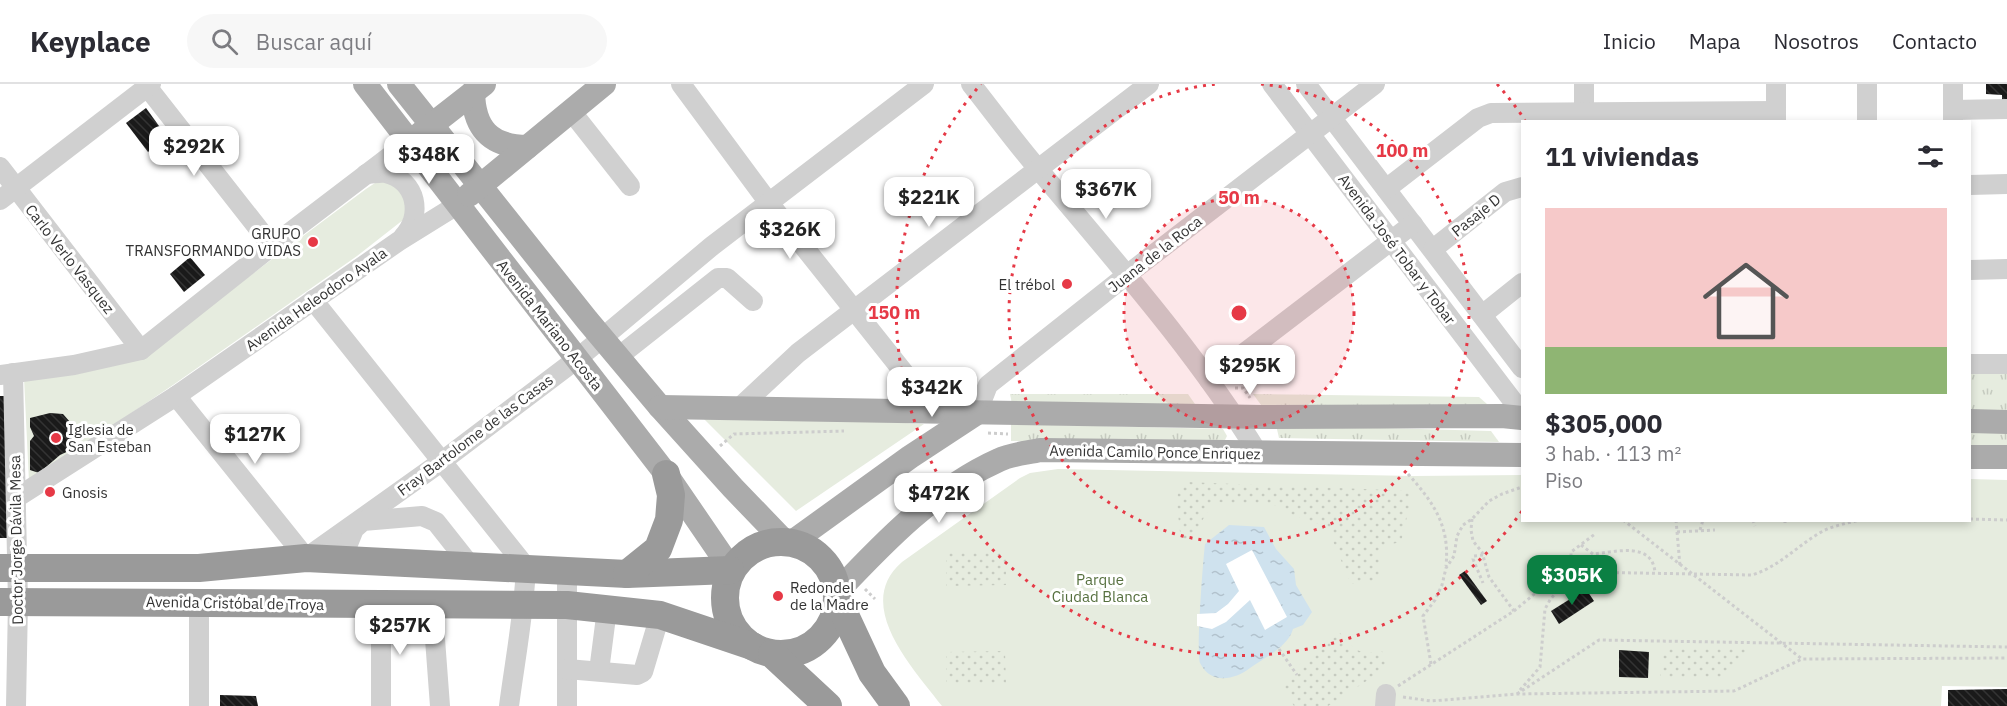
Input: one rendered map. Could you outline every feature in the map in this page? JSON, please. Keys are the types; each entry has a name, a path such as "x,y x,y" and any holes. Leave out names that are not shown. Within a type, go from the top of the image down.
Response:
{"highway":[{"path":"627,574 658,549 669,520 671,495 666,474"},
{"path":"828,706 762,650 740,637 731,624 726,609 725,594 730,569 757,547 788,542 803,546 822,560 830,570 837,595 872,674 896,706"},
{"path":"9,569 199,568 306,558 526,567 567,572 627,574 730,569"},
{"path":"762,650 788,654 804,650 818,641 832,621 837,595"},
{"name":"Avenida Cristóbal de Troya","path":"9,602 567,605 660,615 762,650"}],"main road":[{"name":"Avenida Mariano Acosta","path":"365,84 666,474 730,569"},
{"name":"Avenida Mariano Acosta","path":"399,84 602,339 733,488 788,542"},
{"name":"Avenida Heleodoro Ayala","path":"457,205 604,84"},
{"path":"410,141 479,88"},
{"path":"479,88 474,110 480,127 493,139 509,147 527,147"},
{"path":"660,407 977,413 1521,418"},
{"path":"788,542 977,413"},
{"path":"1971,422 2007,422"},
{"name":"Avenida Camilo Ponce Enriquez","path":"837,595 870,556 921,510 968,476 1002,458 1040,450 1521,455"},
{"path":"1971,457 2007,457"}],"street":[{"path":"681,84 769,203 933,411"},
{"name":"Fray Bartolome de las Casas","path":"306,558 441,462 577,359 712,246 924,84"},
{"path":"971,84 1037,168 1128,274 1209,380 1258,453"},
{"path":"739,408 798,353 1149,84"},
{"name":"Avenida José Tobar y Tobar","path":"1272,84 1521,412"},
{"name":"Avenida José Tobar y Tobar","path":"1306,84 1521,367"},
{"name":"Juana de la Roca","path":"977,413 988,385 1375,84"},
{"path":"1584,84 1584,117"},
{"path":"1386,189 1478,118 1491,113 1584,117 1776,116 1776,84"},
{"path":"1866,84 1867,120"},
{"path":"1953,84 1953,116 2007,109"},
{"path":"8,194 148,85 272,246"},
{"path":"571,111 630,186"},
{"path":"7,374 74,365 141,350 410,141"},
{"name":"Carlo Verlo Vasquez","path":"0,167 8,194 141,350"},
{"path":"366,174 384,173 401,180 412,193 416,211 411,228 399,241"},
{"path":"1971,184 2007,184"},
{"name":"Pasaje D","path":"1433,249 1505,192 1521,187"},
{"name":"Avenida Heleodoro Ayala","path":"16,498 176,396 399,241 457,205"},
{"path":"1209,380 1413,224"},
{"path":"1971,270 2007,269"},
{"path":"618,357 718,278 727,278 753,301"},
{"path":"1482,315 1521,284"},
{"path":"313,300 526,567 524,606 509,706"},
{"path":"1971,364 2007,364"},
{"name":"Doctor Jorge Dávila Mesa","path":"7,374 16,498 9,569 16,706"},
{"path":"176,396 306,558"},
{"path":"342,559 354,529 363,521 422,516 436,522 470,565"},
{"path":"567,572 567,706"},
{"path":"198,602 199,706"},
{"path":"381,605 381,706"},
{"path":"599,672 608,609"},
{"path":"567,669 637,675 643,672 660,615"},
{"path":"435,639 440,706"}],"path":[{"path":"718,447 734,434 847,431"},
{"path":"1406,471 1422,489 1444,528 1448,546 1442,585 1435,600 1422,616 1431,664"},
{"path":"1446,568 1454,556 1457,536 1463,525 1489,501 1521,487"},
{"path":"1472,519 1473,541 1483,555 1489,577 1514,611"},
{"path":"1971,519 2007,520"},
{"path":"1625,522 1802,659"},
{"path":"1676,522 1680,566"},
{"path":"1700,530 1702,522"},
{"path":"1754,522 1755,526"},
{"path":"1386,700 1431,664 1514,611 1544,586 1571,574 1580,572 1752,575 1773,567 1819,533 1850,522"},
{"path":"1677,531 1715,530"},
{"path":"1517,694 1540,668 1545,609 1571,574 1571,552 1595,534"},
{"path":"1581,544 1593,554 1638,550 1649,557 1655,573"},
{"path":"1483,555 1474,556 1473,559 1484,583"},
{"path":"1517,694 1599,640 2007,647"},
{"path":"1279,649 1298,675"},
{"path":"1386,700 1431,701 1517,694 1734,691 1802,659 2007,658"}],"green space":[{"path":"387,179 410,199 403,220 357,256 173,385 29,482 24,378 141,357 366,189 378,181"},
{"path":"1971,371 2007,371 2007,413 1971,415"},
{"path":"1010,394 1188,394 1197,407 1012,404"},
{"path":"1253,394 1479,397 1487,404 1486,412 1264,409"},
{"path":"714,413 924,424 796,511 704,419"},
{"path":"1011,424 1223,429 1227,436 1224,442 1011,441"},
{"path":"1276,425 1491,431 1499,442 1279,438"},
{"path":"1971,432 2007,432 2007,448 1971,447"},
{"name":"Parque Ciudad Blanca","path":"1058,469 1414,476 1521,475 1521,522 1971,522 1971,479 2007,480 2007,687 1942,686 1941,706 942,706 904,656 893,636 885,617 883,597 888,579 902,562 1030,473"},
{"path":"1186,482 1413,491 1401,542 1382,546 1379,563 1381,582 1351,584 1327,527 1290,514 1283,506 1214,502 1189,541 1181,541 1177,505 1178,488"},
{"path":"946,552 1006,552 1006,585 946,586"},
{"path":"1340,633 1362,652 1382,651 1388,667 1328,706 1294,706 1282,687 1301,672 1298,666"},
{"path":"1662,647 1753,648 1724,679 1660,677"},
{"path":"1005,651 1006,684 946,685 946,652"}],"water":[{"path":"1229,525 1264,527 1276,549 1294,569 1296,585 1312,612 1303,625 1293,629 1286,641 1275,651 1244,672 1223,678 1210,675 1200,663 1199,625 1205,544"}],"pier":[{"path":"1252,550 1287,617 1265,630 1250,600 1226,622 1212,629 1197,626 1197,614 1216,613 1239,591 1226,564"}],"building":[{"path":"1986,84 2007,84 2007,101 2002,101 2002,95 1986,94"},
{"path":"146,108 167,137 148,152 126,123"},
{"path":"190,257 205,275 184,292 170,274"},
{"path":"0,396 8,396 9,538 0,538"},
{"name":"Iglesia de San Esteban","path":"50,413 63,414 70,422 76,434 76,444 73,449 60,455 39,473 30,470 30,441 34,436 30,427 30,418"},
{"path":"1465,571 1487,601 1481,605 1459,575"},
{"path":"1586,589 1594,601 1559,624 1551,611"},
{"path":"1619,650 1649,652 1648,678 1619,677"},
{"path":"2007,689 2007,706 1948,706 1948,690"},
{"path":"220,695 256,696 258,706 220,706"}],"place":[{"name":"GRUPO TRANSFORMANDO VIDAS","path":"313,242"},
{"name":"El trébol","path":"1067,284"},
{"name":"Iglesia de San Esteban","path":"56,438"},
{"name":"Gnosis","path":"50,492"},
{"name":"Redondel de la Madre","path":"778,596"}]}
